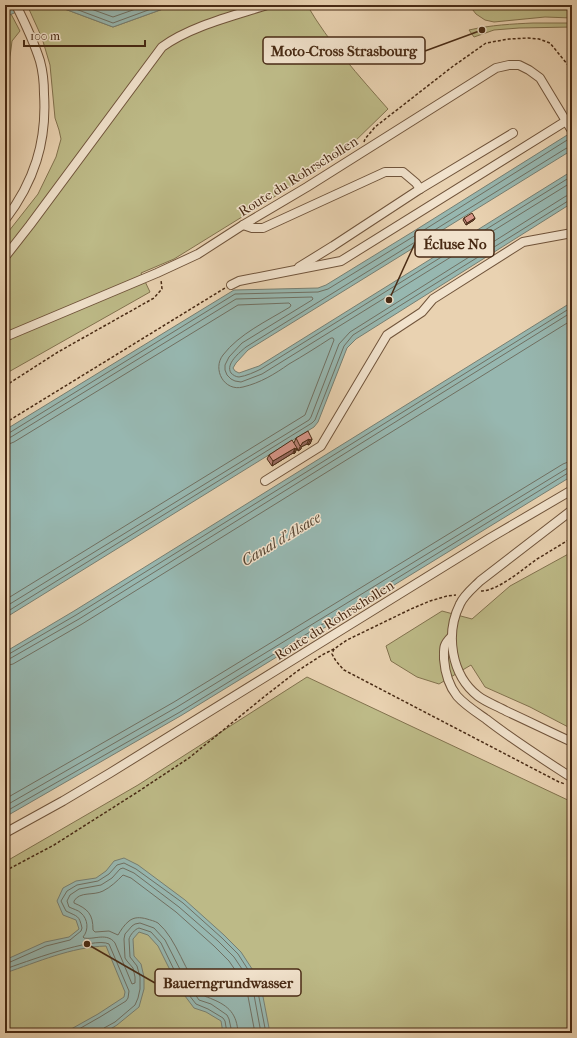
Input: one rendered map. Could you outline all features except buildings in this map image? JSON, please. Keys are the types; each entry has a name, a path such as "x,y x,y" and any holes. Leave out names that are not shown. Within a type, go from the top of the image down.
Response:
{"street":[{"path":"5,220 26,187 33,172 39,153 44,122 44,84 40,62 16,5"},
{"path":"5,257 162,47 170,41 204,25 267,5"},
{"name":"Route du Rohrschollen","path":"5,337 157,273 198,254 496,68 509,65 519,65 540,78 572,131"},
{"path":"231,285 239,281 341,261 566,121"},
{"path":"294,270 513,133"},
{"path":"243,225 252,228 263,228 385,172 403,172 416,183 420,190"},
{"path":"266,481 322,446 387,335 422,312 433,298 523,242 572,233"},
{"name":"Route du Rohrschollen","path":"5,833 110,773 484,542 572,490"},
{"path":"572,510 480,581 465,596 460,604 454,620 451,637 453,656 460,672 467,684 478,696 520,718 572,742"},
{"path":"451,637 445,643 445,668 450,684 457,696 469,707 571,782"},
{"path":"469,707 478,696"}],"path":[{"path":"362,152 364,139 374,127 486,43 522,38 539,39 550,43 572,70"},
{"path":"5,386 58,352 154,298 162,289 162,282 157,273"},
{"path":"5,423 231,285"},
{"path":"474,587 481,591 492,588 572,538"},
{"path":"5,871 54,845 190,758 296,672 347,640 410,609 430,601 447,596 465,596"},
{"path":"334,649 332,654 344,670 559,782 571,782"}],"shaded area":[{"path":"37,5 54,5 113,27 174,5 307,5 325,33 355,72 388,109 350,146 271,199 174,259 141,273 150,292 5,374 5,236 38,194 56,157 61,139 55,118 50,65 42,38 28,7"},
{"path":"469,5 572,5 572,18 545,17 494,22 485,20 476,14"},
{"path":"11,14 20,31 12,41 9,92 5,93 5,17"},
{"path":"572,23 572,27 494,30 474,37 469,30 509,24"},
{"path":"572,552 572,729 530,707 485,687 471,665 439,684 417,677 391,661 386,646 442,611 472,619 510,586"},
{"path":"307,677 572,802 572,1033 5,1033 5,862 138,785"}],"water":[{"path":"5,5 37,5 28,7 5,17"},
{"path":"54,5 174,5 113,27"},
{"path":"572,132 572,150 248,350 236,363 233,368 239,373 259,366 572,171 572,203 356,339 347,348 318,422 314,427 5,618 5,430 234,290 318,288 326,285"},
{"name":"Canal d'Alsace","path":"572,302 572,476 182,715 5,817 5,652 74,611"},
{"path":"124,858 138,865 185,900 241,952 260,981 270,1033 223,1033 221,1021 206,1012 194,1008 179,988 158,946 148,935 139,932 133,939 134,956 141,964 144,977 144,989 139,1007 117,1025 104,1033 64,1033 98,1014 124,997 125,992 106,946 67,952 5,973 5,960 45,942 69,937 79,929 76,920 63,915 57,901 63,888 76,881 96,878 106,871 114,861"}],"place":[{"name":"Moto-Cross Strasbourg","path":"482,30"},
{"name":"Écluse No","path":"389,300"},
{"name":"Bauerngrundwasser","path":"87,944"}]}
